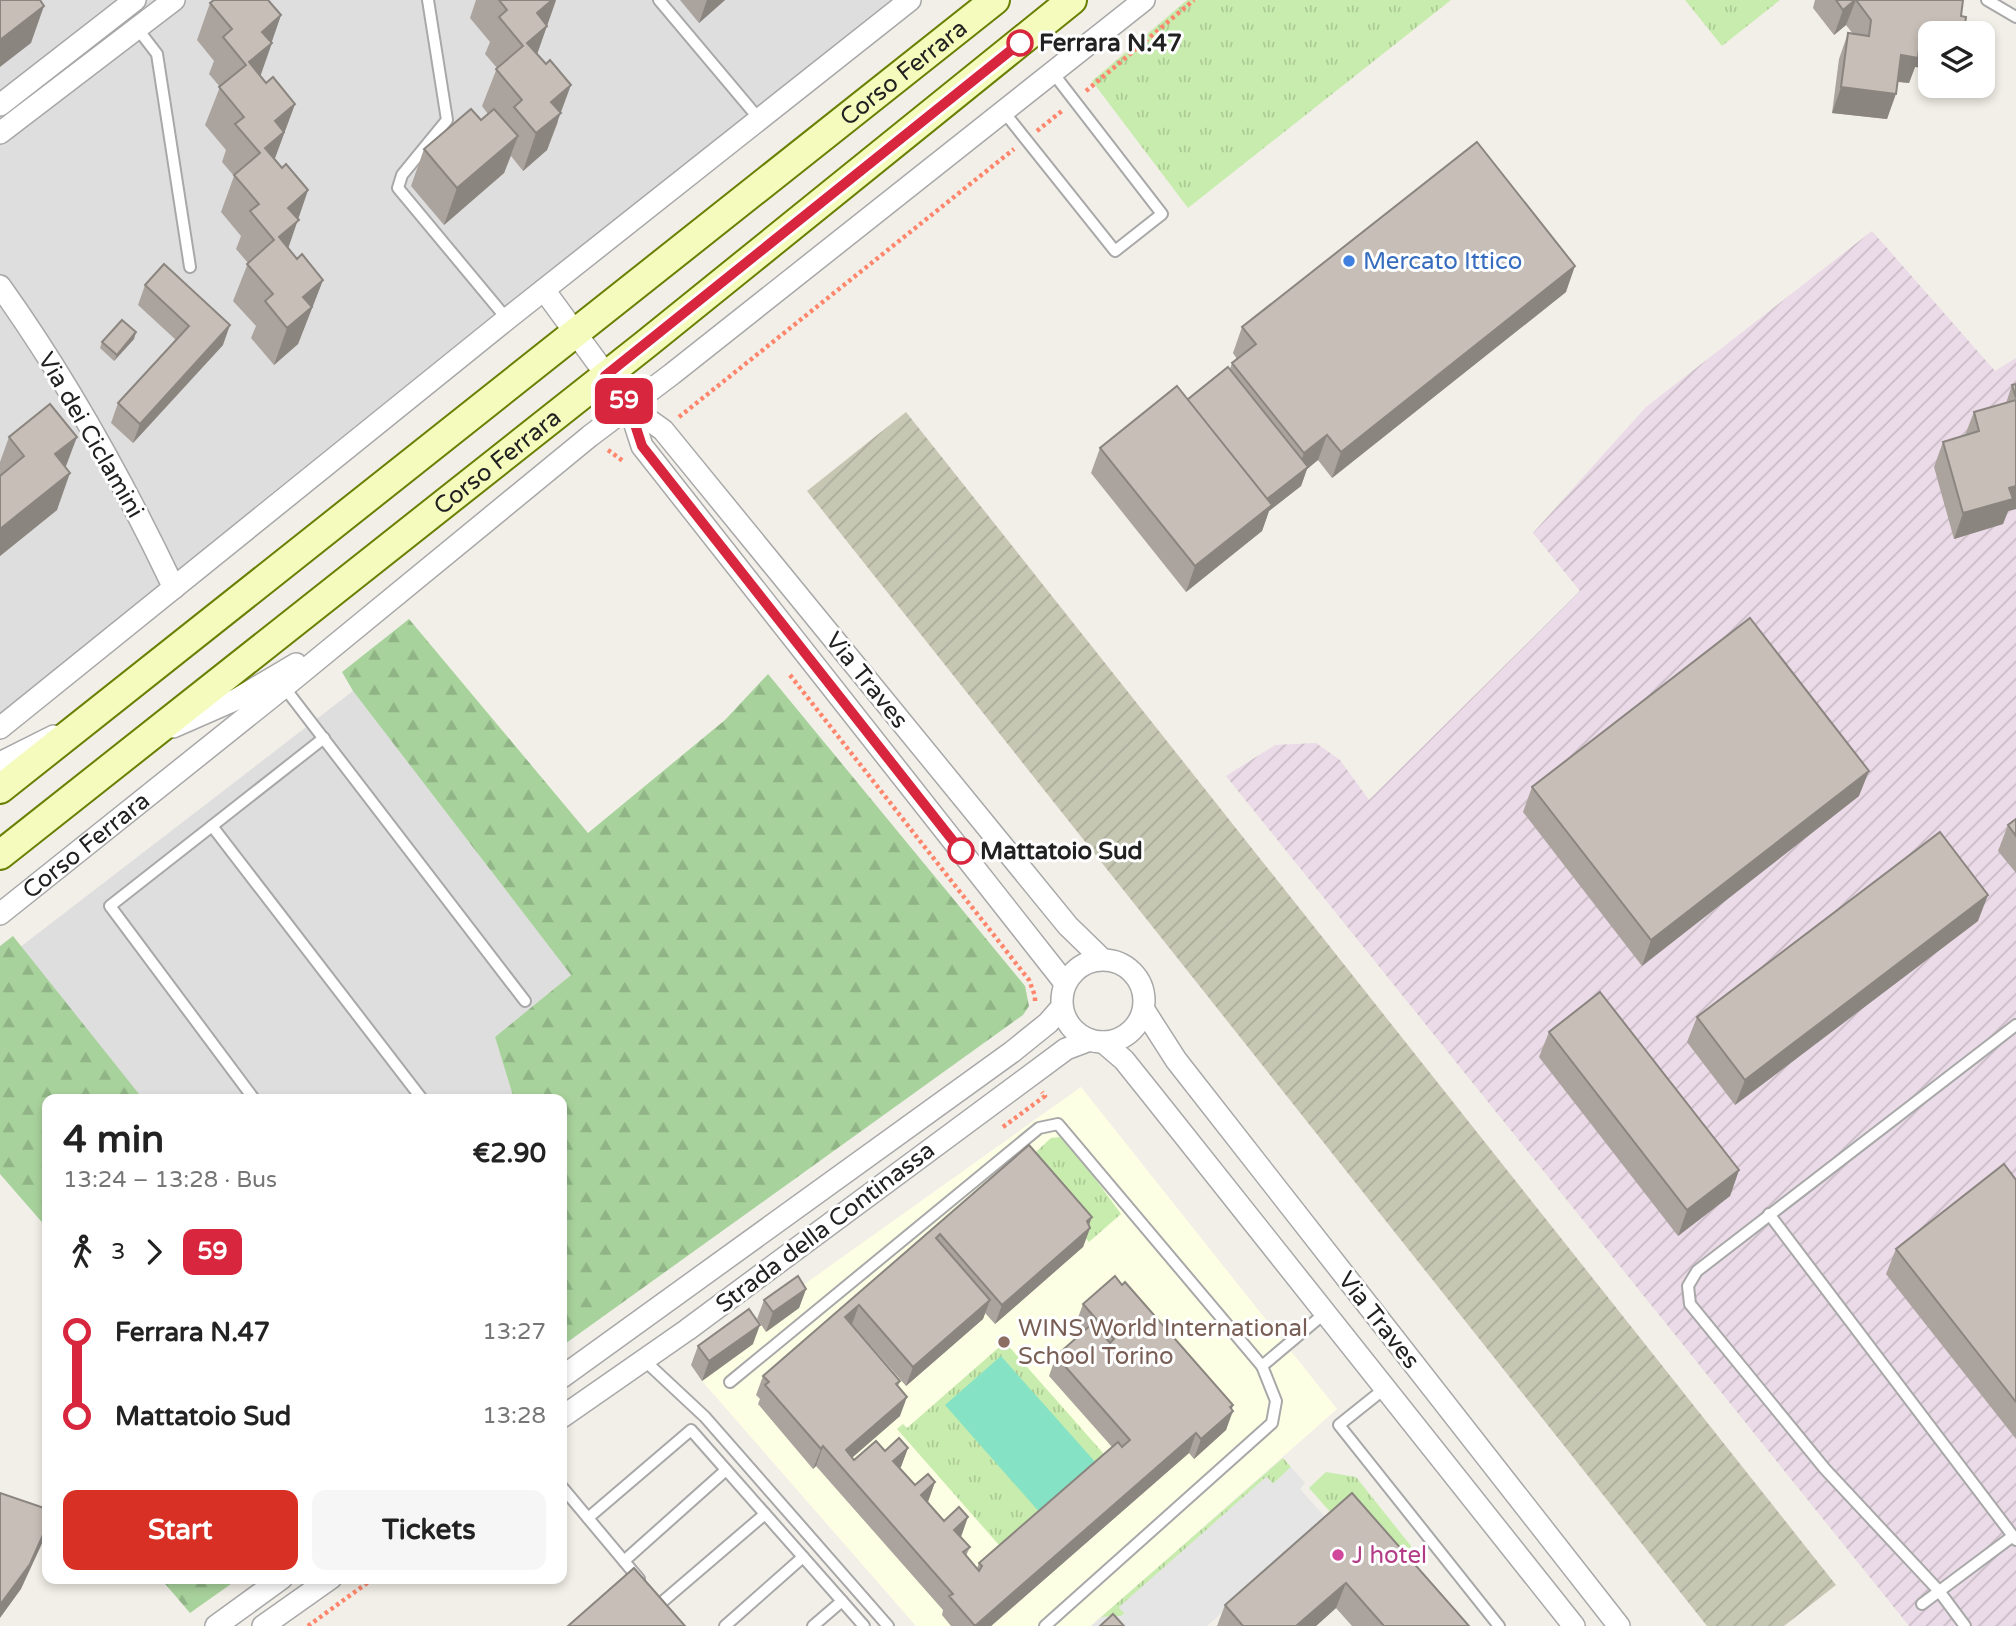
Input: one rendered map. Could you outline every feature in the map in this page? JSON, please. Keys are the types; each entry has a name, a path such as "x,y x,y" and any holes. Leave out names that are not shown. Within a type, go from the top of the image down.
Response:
{"main road":[{"name":"Corso Ferrara","path":"0,789 995,0"},
{"name":"Corso Ferrara","path":"0,855 605,376 1073,0"}],"street":[{"path":"0,105 135,0"},
{"path":"0,133 174,0"},
{"path":"0,728 507,319 910,0"},
{"name":"Corso Ferrara","path":"0,914 284,687 590,436 1144,0"},
{"name":"Via dei Ciclamini","path":"0,286 59,373 100,444 174,588"},
{"name":"Via Traves","path":"544,290 629,406 663,430 1068,926 1102,959"},
{"name":"Via Traves","path":"629,406 642,446 1065,984"},
{"name":"Corso Ferrara","path":"148,738 237,699 288,667 334,646"},
{"name":"Corso Ferrara","path":"0,763 87,720"},
{"path":"1102,959 1126,966 1135,974 1142,985 1145,998 1144,1010 1138,1023 1129,1033 1117,1040 1096,1041 1071,1028 1062,1007 1065,984 1080,966 1102,959"},
{"name":"Strada della Continassa","path":"567,1373 1013,1052 1048,1023 1062,1007"},
{"name":"Via Traves","path":"1144,1010 1175,1060 1619,1626"},
{"name":"Via Traves","path":"1096,1041 1124,1060 1574,1626"},
{"name":"Strada della Continassa","path":"567,1414 644,1360 1066,1049 1096,1041"},
{"path":"216,1626 274,1584"},
{"path":"263,1626 322,1584"}],"lane":[{"path":"428,0 447,120 402,175 398,188 507,319"},
{"path":"659,0 760,120"},
{"path":"1987,0 2016,17"},
{"path":"137,28 157,54 190,267"},
{"path":"1004,112 1115,251 1162,214 1053,73"},
{"path":"284,687 525,1002"},
{"path":"250,1094 110,906 324,738"},
{"path":"212,826 418,1094"},
{"path":"1965,1626 1939,1591 1825,1469 1690,1304 1688,1286 1697,1272 1769,1214 2016,1025"},
{"path":"730,1382 1039,1128 1058,1124 1262,1366 1276,1401 1272,1423 1045,1626"},
{"path":"1769,1214 2014,1538 1922,1604"},
{"path":"1262,1366 1325,1313"},
{"path":"644,1360 705,1417 888,1626"},
{"path":"1384,1389 1339,1425 1499,1626"},
{"path":"588,1518 691,1430 864,1626"},
{"path":"624,1561 726,1470"},
{"path":"567,1494 657,1599 765,1514"},
{"path":"725,1626 803,1557"},
{"path":"813,1626 842,1601"}],"path":[{"path":"663,430 1075,101 1194,0"},
{"path":"590,436 624,461 642,446"},
{"path":"788,671 1029,980 1035,996 1035,1010"},
{"path":"308,1626 366,1584"}],"shaded area":[{"path":"0,0 906,0 0,714"},
{"path":"1872,231 1995,371 2016,358 2016,1626 1909,1626 1226,776 1275,745 1316,743 1340,760 1369,800 1580,591 1533,533 1646,407"},
{"path":"906,412 1836,1585 1784,1626 1707,1626 807,491"},
{"path":"353,691 571,975 495,1037 512,1094 137,1094 19,948"},
{"name":"WINS World International School Torino","path":"1081,1087 1337,1409 1091,1626 916,1626 702,1381 691,1365"},
{"path":"1291,1467 1305,1483 1300,1489 1328,1520 1207,1626 1091,1626 1101,1617 1125,1614 1119,1607 1266,1477 1273,1484"}],"green space":[{"path":"1187,0 1451,0 1188,208 1092,81"},
{"path":"1685,0 1780,0 1722,46"},
{"path":"409,619 588,833 725,720 768,674 1025,986 1029,1006 1023,1015 567,1342 567,1094 512,1094 495,1037 571,975 353,691 342,672"},
{"path":"13,936 139,1094 42,1094 42,1222 0,1174 0,946"},
{"path":"1060,1137 1068,1141 1121,1214 1089,1242 1022,1165 1051,1138"},
{"path":"1005,1342 1111,1462 1006,1553 897,1429 903,1424 907,1428"},
{"path":"1001,1356 1097,1464 1041,1514 945,1405"},
{"path":"1283,1458 1291,1467 1273,1484 1267,1477 1119,1608 1125,1613 1121,1616 1101,1617"},
{"path":"1326,1472 1356,1477 1411,1546 1408,1584 1339,1522 1309,1488"},
{"path":"165,1584 231,1584 190,1613"}],"building":[{"path":"0,0 40,0 44,6 0,40"},
{"path":"214,0 268,0 281,15 262,32 272,43 249,62 266,83 273,77 295,104 275,121 284,132 265,148 282,168 286,164 308,190 288,208 299,220 279,237 297,259 302,254 323,280 303,297 312,307 287,328 265,301 273,294 247,264 274,240 250,211 259,204 234,175 260,153 235,124 244,117 219,87 246,65 223,37 232,29 210,3"},
{"path":"499,0 552,0 537,13 547,26 527,43 546,64 550,60 571,85 551,102 561,113 536,133 514,107 522,100 496,69 523,46 499,17 507,10"},
{"path":"1836,0 1855,0 1843,10"},
{"path":"1856,0 1963,0 1961,16 1966,17 1966,21 1918,21 1918,58 1901,55 1896,94 1841,87 1848,33 1869,36 1871,20"},
{"path":"471,109 481,120 494,109 518,136 457,188 424,149"},
{"path":"1477,142 1575,266 1341,452 1327,435 1304,453 1232,363 1256,344 1242,327"},
{"path":"164,264 230,325 140,424 118,403 189,326 145,285"},
{"path":"122,320 136,332 117,355 102,342"},
{"path":"1228,367 1308,467 1267,499 1187,400"},
{"path":"1177,386 1272,505 1195,566 1100,448"},
{"path":"2016,400 2016,486 2009,488 2013,499 1963,513 1943,442 1979,431 1974,412"},
{"path":"50,404 77,437 55,454 70,473 0,529 0,476 24,456 9,437"},
{"path":"1750,618 1869,771 1651,940 1532,787"},
{"path":"2016,819 2016,836 2008,825"},
{"path":"1940,832 1988,895 1745,1080 1697,1017"},
{"path":"1600,992 1739,1170 1687,1210 1549,1032"},
{"path":"1029,1145 1092,1217 1087,1221 1090,1228 1002,1305 940,1234 936,1238 990,1300 913,1367 859,1305 845,1317 900,1381 896,1384 907,1397 846,1450 854,1460 876,1441 885,1451 899,1438 908,1448 893,1461 915,1485 928,1474 935,1482 921,1495 944,1521 959,1507 968,1517 954,1530 970,1547 963,1552 979,1571 982,1566 979,1563 1118,1442 1122,1447 1130,1440 1056,1356 1093,1323 1110,1343 1114,1339 1083,1304 1115,1276 1122,1285 1125,1282 1233,1405 1230,1407 1233,1411 1201,1439 1196,1433 975,1626 949,1596 953,1594 823,1446 821,1449 765,1385 769,1382 763,1376"},
{"path":"2004,1164 2016,1180 2016,1402 1896,1249"},
{"path":"798,1276 806,1289 773,1312 764,1300"},
{"path":"749,1309 760,1325 709,1361 698,1346"},
{"path":"0,1493 42,1507 42,1537 30,1564 0,1605"},
{"name":"J hotel","path":"1352,1493 1469,1626 1384,1626 1346,1583 1296,1626 1243,1626 1225,1605"},
{"path":"634,1568 685,1626 568,1626"},
{"path":"1113,1614 1124,1626 1100,1626"}],"bus line":[{"name":"59","path":"961,851 642,446 629,406 605,376 1020,43"}],"place":[{"name":"Ferrara N.47","path":"1020,43"},
{"name":"Mercato Ittico","path":"1349,261"},
{"name":"Mattatoio Sud","path":"961,851"},
{"name":"WINS World International School Torino","path":"1004,1342"},
{"name":"J hotel","path":"1338,1555"}]}
